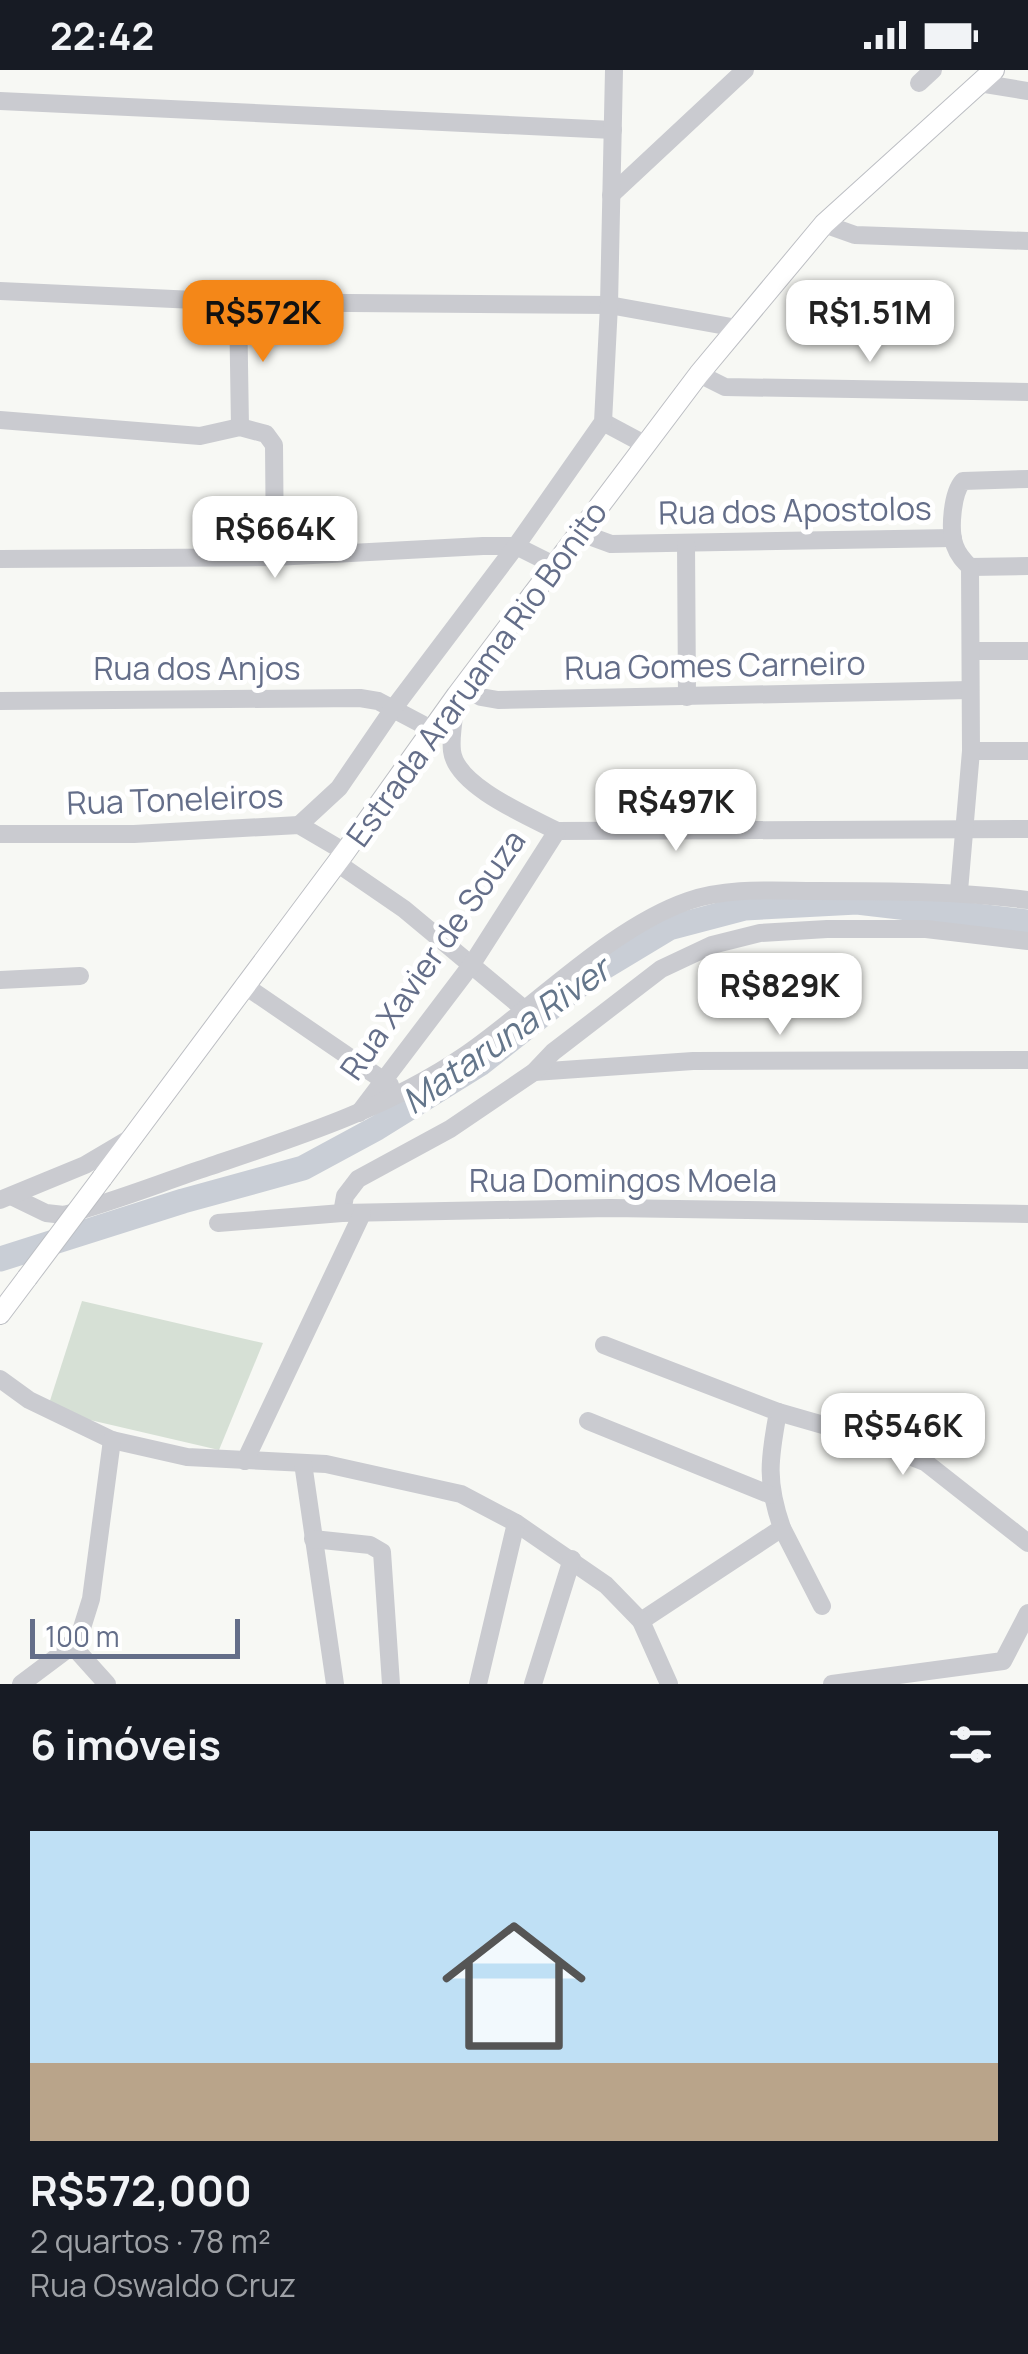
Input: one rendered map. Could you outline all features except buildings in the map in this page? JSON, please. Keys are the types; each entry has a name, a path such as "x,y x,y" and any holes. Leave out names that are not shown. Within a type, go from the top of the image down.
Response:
{"main road":[{"name":"Estrada Araruama Rio Bonito","path":"0,1314 700,374 824,224 986,76"}],"street":[{"path":"299,825 339,788 602,422 609,305 614,70"},
{"path":"612,195 745,70"},
{"path":"986,76 1028,91"},
{"path":"0,101 613,130"},
{"path":"824,224 855,235 1028,241"},
{"path":"0,292 238,302 609,305 737,328"},
{"path":"238,302 240,428"},
{"path":"700,374 725,388 1028,392"},
{"path":"0,420 200,436 240,428 266,434 274,445 276,557"},
{"path":"602,422 646,445"},
{"path":"959,891 971,751 971,651 970,567 959,556 953,538 956,491 963,481 1028,478"},
{"name":"Rua dos Apostolos","path":"581,533 611,544 953,538"},
{"path":"686,543 687,697"},
{"path":"0,558 276,557 516,546 556,566"},
{"path":"970,567 1028,566"},
{"path":"971,651 1028,651"},
{"name":"Rua Gomes Carneiro","path":"460,692 498,700 970,690"},
{"path":"460,692 452,754 459,770 510,806 557,831 1028,829"},
{"name":"Rua dos Anjos","path":"0,701 360,698 378,700 433,730"},
{"path":"971,751 1028,751"},
{"name":"Rua Toneleiros","path":"0,834 134,834 299,825 524,1009"},
{"name":"Rua Xavier de Souza","path":"358,1114 472,964 557,831"},
{"path":"7,1198 46,1214 64,1214 358,1114 401,1095 466,1055 632,931 688,901 732,891 959,891 1028,900"},
{"path":"342,1213 345,1196 358,1179 450,1129 534,1072 584,1026 661,970 712,945 760,934 827,929 926,929 1028,941"},
{"path":"0,980 80,976"},
{"path":"244,986 401,1095"},
{"path":"534,1072 693,1061 1028,1060"},
{"path":"7,1198 85,1166 133,1136"},
{"name":"Rua Domingos Moela","path":"218,1224 342,1213 610,1208 1028,1214"},
{"path":"245,1461 362,1214"},
{"path":"604,1345 778,1412 851,1433 925,1462 1028,1543"},
{"path":"2,1386 112,1440 188,1457 303,1462 390,1476 460,1494 516,1522 606,1585 640,1621 669,1684"},
{"path":"778,1412 770,1458 770,1495 782,1528 822,1606"},
{"path":"588,1421 770,1495"},
{"path":"22,1684 80,1631 91,1599 112,1440"},
{"path":"303,1462 335,1684"},
{"path":"478,1684 516,1522"},
{"path":"640,1621 782,1528"},
{"path":"313,1539 370,1545 382,1552 392,1684"},
{"path":"533,1684 572,1559"},
{"path":"832,1684 1003,1661 1028,1613"},
{"path":"70,1644 107,1684"}],"shaded area":[{"path":"82,1301 263,1343 219,1450 47,1410"}],"waterway":[{"name":"Mataruna River","path":"0,1259 303,1168 377,1128 480,1064 596,972 669,928 745,908 857,902 1028,922"}]}
